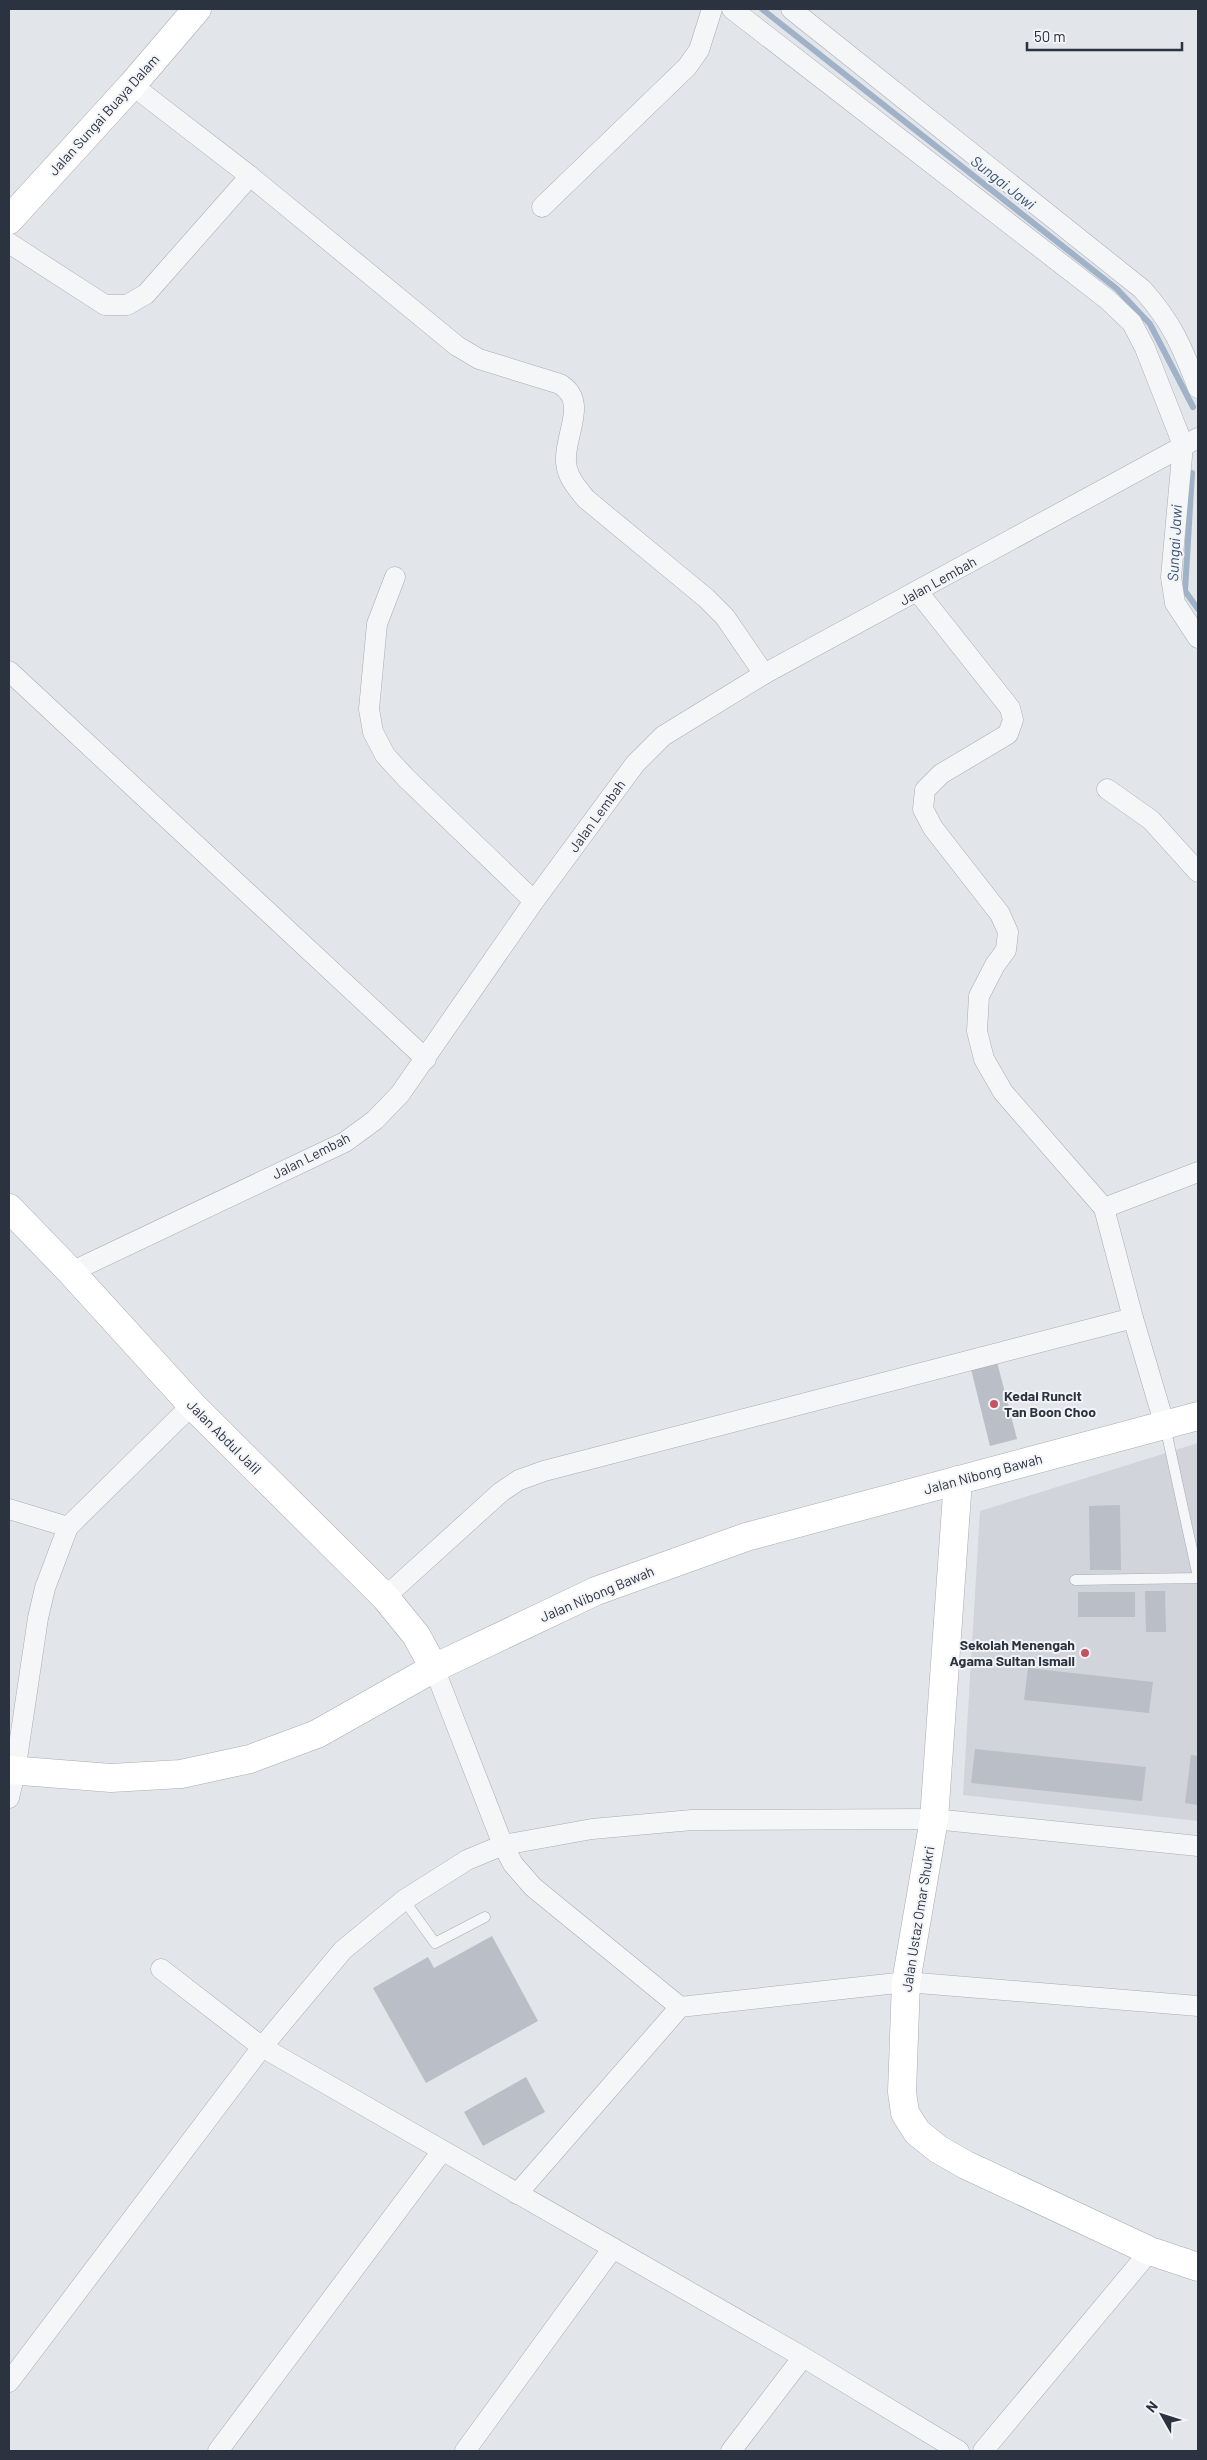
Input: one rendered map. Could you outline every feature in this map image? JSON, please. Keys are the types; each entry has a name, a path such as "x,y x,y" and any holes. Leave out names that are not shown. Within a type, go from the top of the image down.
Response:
{"street":[{"name":"Jalan Sungai Buaya Dalam","path":"9,220 132,86 197,9"},
{"path":"542,207 687,67 699,50 712,9"},
{"path":"732,9 1108,300 1132,323 1191,441 1171,576 1175,603 1198,638"},
{"path":"791,9 1142,289 1162,311 1177,335 1198,388"},
{"path":"132,86 250,176 457,346 479,358 560,384 570,390 574,397 575,405 566,464 572,482 586,499 719,611 764,674"},
{"path":"9,243 105,305 127,305 146,294 250,176"},
{"name":"Jalan Lembah","path":"71,1272 345,1142 381,1113 400,1094 534,901 635,764 663,736 764,674 918,592 1191,441"},
{"path":"395,577 377,624 369,709 373,732 385,755 406,778 534,901"},
{"path":"918,592 1010,708 1013,720 1008,734 936,780 925,790 923,809 933,828 1000,914 1008,932 1006,950 995,965 980,996 978,1031 984,1058 1003,1092 1104,1208 1133,1318 1166,1426"},
{"path":"9,671 426,1058"},
{"path":"1107,789 1151,820 1198,872"},
{"path":"1104,1208 1198,1172"},
{"name":"Jalan Abdul Jalil","path":"9,1208 71,1272 192,1405 385,1597 416,1635 434,1668"},
{"path":"385,1597 481,1508 500,1492 527,1477 1133,1318"},
{"path":"11,1780 38,1618 45,1588 68,1527 192,1405"},
{"name":"Jalan Nibong Bawah","path":"11,1780 120,1778 181,1774 250,1758 317,1734 434,1668 596,1591 678,1560 746,1537 1198,1416"},
{"name":"Jalan Ustaz Omar Shukri","path":"958,1480 934,1819 906,1982 902,2092 905,2113 917,2132 938,2149 966,2165 1150,2251 1198,2267"},
{"path":"9,1509 68,1527"},
{"path":"434,1668 512,1864 533,1887 680,2007"},
{"path":"9,2382 262,2047 343,1950 404,1900 467,1860 503,1844 592,1829 692,1820 934,1819 1198,1846"},
{"path":"161,1968 262,2047 802,2357 959,2451"},
{"path":"517,2194 680,2007 906,1982 1198,2006"},
{"path":"218,2451 442,2151"},
{"path":"464,2451 613,2248"},
{"path":"983,2451 1150,2251"},
{"path":"731,2451 802,2357"}],"lane":[{"path":"1074,1580 1198,1577 1166,1426"},
{"path":"404,1900 435,1943 485,1917"}],"shaded area":[{"name":"Sekolah Menengah Agama Sultan Ismail","path":"1198,1443 1198,1821 963,1795 980,1511"}],"building":[{"name":"Kedai Runcit Tan Boon Choo","path":"997,1362 1017,1439 990,1446 971,1369"},
{"path":"1120,1505 1121,1570 1090,1570 1089,1506"},
{"path":"1145,1591 1165,1591 1166,1632 1146,1632"},
{"path":"1078,1592 1135,1592 1135,1617 1078,1617"},
{"path":"1028,1668 1153,1682 1149,1713 1024,1700"},
{"path":"975,1749 1146,1767 1142,1801 971,1783"},
{"path":"1191,1755 1198,1756 1198,1805 1185,1803"},
{"path":"492,1936 538,2021 426,2083 373,1988 428,1957 434,1968"},
{"path":"526,2077 545,2112 483,2146 464,2112"}],"waterway":[{"name":"Sungai Jawi","path":"762,9 1117,289 1150,324 1193,407"},
{"name":"Sungai Jawi","path":"1192,473 1185,591 1198,609"}],"place":[{"name":"Kedai Runcit Tan Boon Choo","path":"994,1404"},
{"name":"Sekolah Menengah Agama Sultan Ismail","path":"1085,1653"}]}
